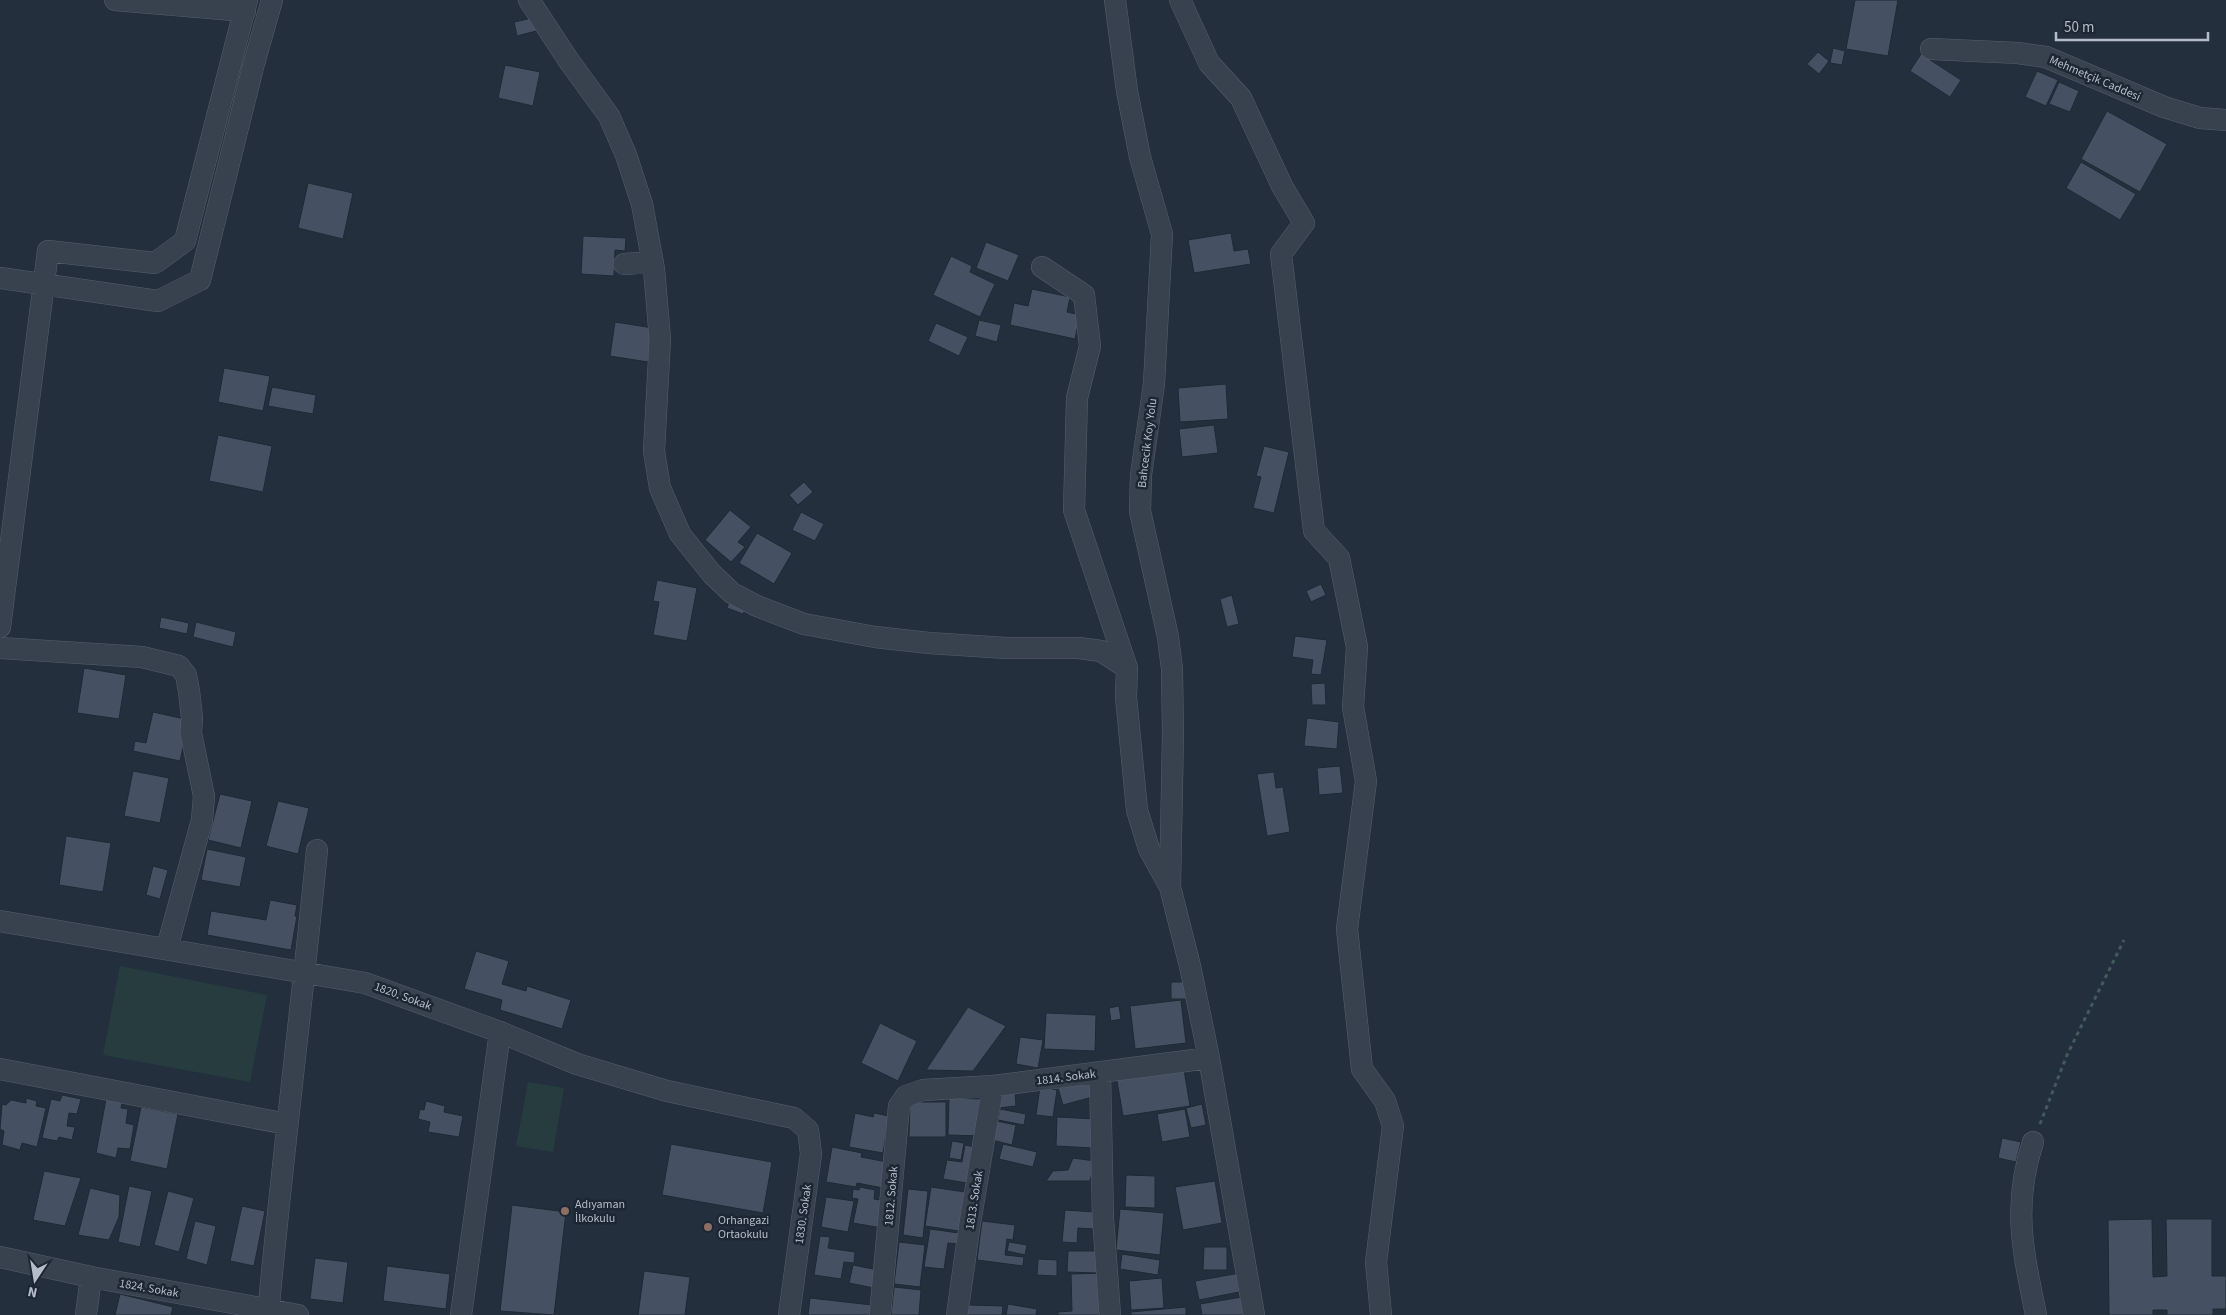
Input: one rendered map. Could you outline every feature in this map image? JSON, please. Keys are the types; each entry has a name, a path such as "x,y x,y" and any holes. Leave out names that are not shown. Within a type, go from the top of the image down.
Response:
{"street":[{"path":"0,627 42,285 48,251 155,263 185,241 246,5 115,0"},
{"path":"0,278 158,300 200,280 250,77 272,0"},
{"path":"529,0 569,61 609,116 626,155 642,204 653,262 660,339 654,451 660,488 680,534 706,580 757,606 804,624 867,636 929,643 1006,648 1078,648 1101,651 1127,668"},
{"name":"Bahcecik Koy Yolu","path":"1115,0 1127,91 1140,157 1162,234 1154,384 1141,475 1140,511 1168,636 1172,669 1173,734 1170,887"},
{"path":"1180,0 1209,63 1241,98 1282,186 1304,223 1281,254 1314,531 1338,558 1357,647 1353,707 1366,781 1347,929 1362,1069 1385,1101 1393,1126 1376,1262 1381,1315"},
{"name":"Mehmetçik Caddesi","path":"1931,49 2018,53 2046,57 2164,108 2200,118 2226,120"},
{"path":"624,264 653,262"},
{"path":"1042,267 1084,295 1090,346 1077,398 1074,510 1127,668 1126,697 1137,810 1149,849 1170,887 1209,1058 1254,1315"},
{"path":"0,648 142,657 179,666 186,675 192,718 191,733 204,796 202,820 166,948"},
{"path":"268,1312 317,850"},
{"name":"1820. Sokak","path":"0,921 365,982 500,1032 577,1064 667,1090 794,1118"},
{"path":"461,1315 500,1032"},
{"name":"1814. Sokak","path":"922,1090 993,1086 1209,1058"},
{"path":"0,1068 287,1124"},
{"path":"1100,1073 1103,1218 1110,1315"},
{"name":"1813. Sokak","path":"957,1315 993,1086"},
{"name":"1812. Sokak","path":"880,1315 899,1106 906,1096 922,1090"},
{"name":"1830. Sokak","path":"789,1315 811,1154 808,1130 794,1118"},
{"path":"2033,1142 2024,1169 2020,1210 2024,1258 2036,1315"},
{"name":"1824. Sokak","path":"0,1257 268,1312 298,1315"},
{"path":"86,1315 90,1277"}],"path":[{"path":"2033,1142 2067,1055 2124,940"}],"green space":[{"path":"120,966 267,995 250,1082 103,1055"},
{"path":"528,1082 564,1088 553,1152 516,1146"}],"building":[{"path":"1855,0 1898,0 1888,56 1846,49"},
{"path":"537,17 540,30 517,36 514,22"},
{"path":"1833,48 1845,51 1842,65 1830,63"},
{"path":"1818,52 1829,61 1819,74 1807,64"},
{"path":"1921,54 1961,80 1950,97 1910,71"},
{"path":"505,65 540,72 533,106 498,98"},
{"path":"2037,71 2058,80 2046,106 2025,97"},
{"path":"2059,82 2079,91 2070,112 2049,104"},
{"path":"2107,111 2167,144 2140,192 2081,159"},
{"path":"2081,162 2136,194 2120,220 2066,188"},
{"path":"308,183 353,193 343,239 298,228"},
{"path":"1231,233 1234,251 1248,249 1251,264 1194,273 1188,240"},
{"path":"583,236 626,238 625,251 615,250 614,276 581,274"},
{"path":"986,242 1019,255 1008,281 976,268"},
{"path":"951,256 972,266 970,272 995,284 980,317 933,295"},
{"path":"1032,289 1070,297 1067,312 1080,315 1075,339 1010,325 1014,303 1028,306"},
{"path":"979,320 1001,325 997,342 975,336"},
{"path":"615,322 653,328 648,362 610,356"},
{"path":"936,323 968,337 959,356 928,341"},
{"path":"224,368 270,376 263,411 218,402"},
{"path":"1226,384 1228,419 1180,422 1178,388"},
{"path":"272,387 316,395 313,414 268,406"},
{"path":"1214,425 1218,453 1182,457 1179,429"},
{"path":"218,435 272,446 263,492 209,481"},
{"path":"1264,446 1289,452 1274,513 1253,508 1261,477 1256,476"},
{"path":"804,482 813,492 798,505 789,495"},
{"path":"730,510 751,527 738,542 745,547 731,562 705,540"},
{"path":"801,512 824,524 815,541 792,530"},
{"path":"757,533 792,553 774,584 739,563"},
{"path":"657,580 697,588 687,641 653,635 659,602 653,601"},
{"path":"1321,584 1326,595 1311,602 1306,591"},
{"path":"1232,595 1239,624 1227,627 1220,599"},
{"path":"730,599 747,605 743,614 727,608"},
{"path":"161,617 189,623 187,634 159,628"},
{"path":"196,622 236,632 233,647 193,637"},
{"path":"1295,636 1327,640 1321,675 1311,674 1313,660 1292,657"},
{"path":"84,668 126,675 119,719 77,713"},
{"path":"1325,683 1326,705 1312,705 1311,684"},
{"path":"153,712 189,720 180,761 133,751 135,741 146,743"},
{"path":"1307,718 1339,722 1337,749 1304,746"},
{"path":"1340,766 1343,793 1319,795 1317,768"},
{"path":"133,771 169,778 160,823 124,816"},
{"path":"1274,772 1276,788 1283,787 1290,832 1267,836 1257,774"},
{"path":"220,794 252,801 241,848 208,840"},
{"path":"278,801 309,808 298,854 266,846"},
{"path":"66,836 111,843 103,892 59,885"},
{"path":"207,849 246,857 240,887 201,880"},
{"path":"153,866 168,870 160,899 146,895"},
{"path":"270,900 297,905 291,950 207,935 211,911 266,920"},
{"path":"476,951 509,961 502,984 526,991 527,986 571,1000 562,1029 500,1010 502,1000 464,989"},
{"path":"1171,982 1193,982 1192,999 1171,999"},
{"path":"1181,1000 1186,1043 1135,1049 1130,1006"},
{"path":"1119,1006 1121,1019 1111,1021 1109,1008"},
{"path":"968,1007 1006,1026 973,1071 926,1070"},
{"path":"1046,1013 1096,1015 1095,1051 1044,1049"},
{"path":"880,1023 917,1041 898,1081 861,1063"},
{"path":"1020,1037 1043,1040 1038,1068 1016,1064"},
{"path":"1183,1064 1190,1106 1123,1116 1116,1075"},
{"path":"1091,1079 1096,1096 1063,1105 1058,1088"},
{"path":"1040,1087 1057,1090 1053,1117 1036,1115"},
{"path":"1015,1093 1016,1106 998,1108 997,1094"},
{"path":"62,1095 81,1099 77,1114 69,1113 67,1126 75,1127 72,1140 59,1137 57,1141 42,1138 51,1099 60,1101"},
{"path":"26,1098 37,1101 36,1106 46,1108 37,1147 22,1143 20,1150 2,1145 4,1131 0,1129 2,1104 6,1105 11,1100 26,1103"},
{"path":"949,1098 984,1099 983,1136 948,1135"},
{"path":"106,1099 122,1102 121,1108 128,1109 126,1123 134,1125 130,1149 118,1148 116,1158 96,1153"},
{"path":"426,1101 445,1106 444,1112 463,1116 459,1137 428,1132 430,1122 418,1119 420,1109 424,1110"},
{"path":"910,1102 946,1102 946,1137 909,1137"},
{"path":"1202,1104 1206,1125 1191,1128 1186,1108"},
{"path":"141,1107 178,1114 167,1169 130,1161"},
{"path":"1000,1109 1026,1114 1024,1125 998,1120"},
{"path":"1185,1109 1190,1137 1162,1142 1157,1114"},
{"path":"855,1113 873,1117 874,1113 889,1116 883,1153 849,1147"},
{"path":"1057,1117 1096,1119 1094,1148 1056,1146"},
{"path":"996,1121 1016,1125 1012,1145 992,1140"},
{"path":"2002,1138 2021,1142 2016,1162 1998,1158"},
{"path":"952,1141 964,1143 961,1160 949,1158"},
{"path":"671,1144 772,1162 763,1213 662,1195"},
{"path":"1003,1144 1037,1152 1033,1167 999,1159"},
{"path":"965,1145 979,1148 973,1184 943,1179 947,1160 962,1162"},
{"path":"832,1147 862,1153 861,1157 887,1162 883,1188 857,1183 856,1187 826,1182"},
{"path":"1073,1158 1095,1161 1090,1181 1046,1181 1053,1171 1068,1170"},
{"path":"44,1171 81,1178 65,1226 33,1220"},
{"path":"1126,1175 1155,1176 1155,1208 1125,1207"},
{"path":"1215,1181 1222,1223 1183,1230 1175,1187"},
{"path":"129,1186 152,1191 140,1247 118,1242"},
{"path":"860,1187 875,1190 874,1199 886,1201 882,1228 853,1223 858,1199 852,1198 853,1189 859,1190"},
{"path":"931,1187 965,1192 959,1231 925,1226"},
{"path":"90,1188 120,1195 119,1217 109,1240 78,1235"},
{"path":"908,1189 928,1191 923,1238 903,1235"},
{"path":"168,1191 194,1198 179,1252 154,1245"},
{"path":"826,1197 854,1201 848,1232 821,1227"},
{"path":"512,1205 566,1212 554,1315 500,1311"},
{"path":"242,1206 265,1211 254,1266 230,1261"},
{"path":"1120,1209 1164,1213 1160,1255 1116,1250"},
{"path":"1065,1210 1095,1212 1094,1229 1078,1228 1077,1243 1062,1242"},
{"path":"2152,1219 2153,1277 2167,1276 2166,1219 2212,1219 2212,1276 2226,1276 2226,1309 2213,1309 2213,1315 2167,1315 2167,1310 2153,1310 2153,1315 2109,1315 2108,1220"},
{"path":"195,1221 216,1226 207,1265 186,1259"},
{"path":"982,1221 1015,1225 1013,1240 1007,1239 1005,1255 1024,1257 1023,1266 977,1260"},
{"path":"930,1229 959,1233 957,1244 948,1243 944,1269 924,1267"},
{"path":"820,1236 830,1237 828,1248 855,1252 854,1263 844,1262 841,1279 814,1275"},
{"path":"899,1242 925,1245 920,1287 894,1284"},
{"path":"1009,1242 1027,1245 1025,1255 1007,1251"},
{"path":"1204,1247 1227,1247 1227,1270 1203,1270"},
{"path":"1068,1251 1098,1251 1098,1273 1067,1272"},
{"path":"1122,1254 1160,1260 1158,1275 1120,1269"},
{"path":"315,1258 348,1262 343,1303 310,1299"},
{"path":"1038,1259 1057,1260 1057,1276 1037,1275"},
{"path":"853,1265 878,1270 874,1288 849,1283"},
{"path":"387,1266 450,1274 446,1309 383,1301"},
{"path":"644,1271 690,1277 685,1315 638,1315"},
{"path":"1105,1273 1106,1315 1058,1315 1058,1312 1072,1311 1071,1274"},
{"path":"1240,1273 1244,1291 1199,1300 1195,1281"},
{"path":"1162,1278 1164,1308 1131,1310 1129,1281"},
{"path":"894,1287 921,1290 919,1315 891,1315"},
{"path":"120,1294 173,1307 171,1315 115,1315"},
{"path":"1242,1297 1245,1315 1202,1315 1200,1304"},
{"path":"810,1298 872,1305 871,1315 808,1315"},
{"path":"1008,1304 1037,1309 1036,1315 1006,1315"},
{"path":"968,1305 1003,1306 1002,1315 967,1315"},
{"path":"1186,1307 1186,1315 1131,1315 1131,1312"}],"place":[{"name":"Adıyaman İlkokulu","path":"565,1211"},
{"name":"Orhangazi Ortaokulu","path":"708,1227"}]}
